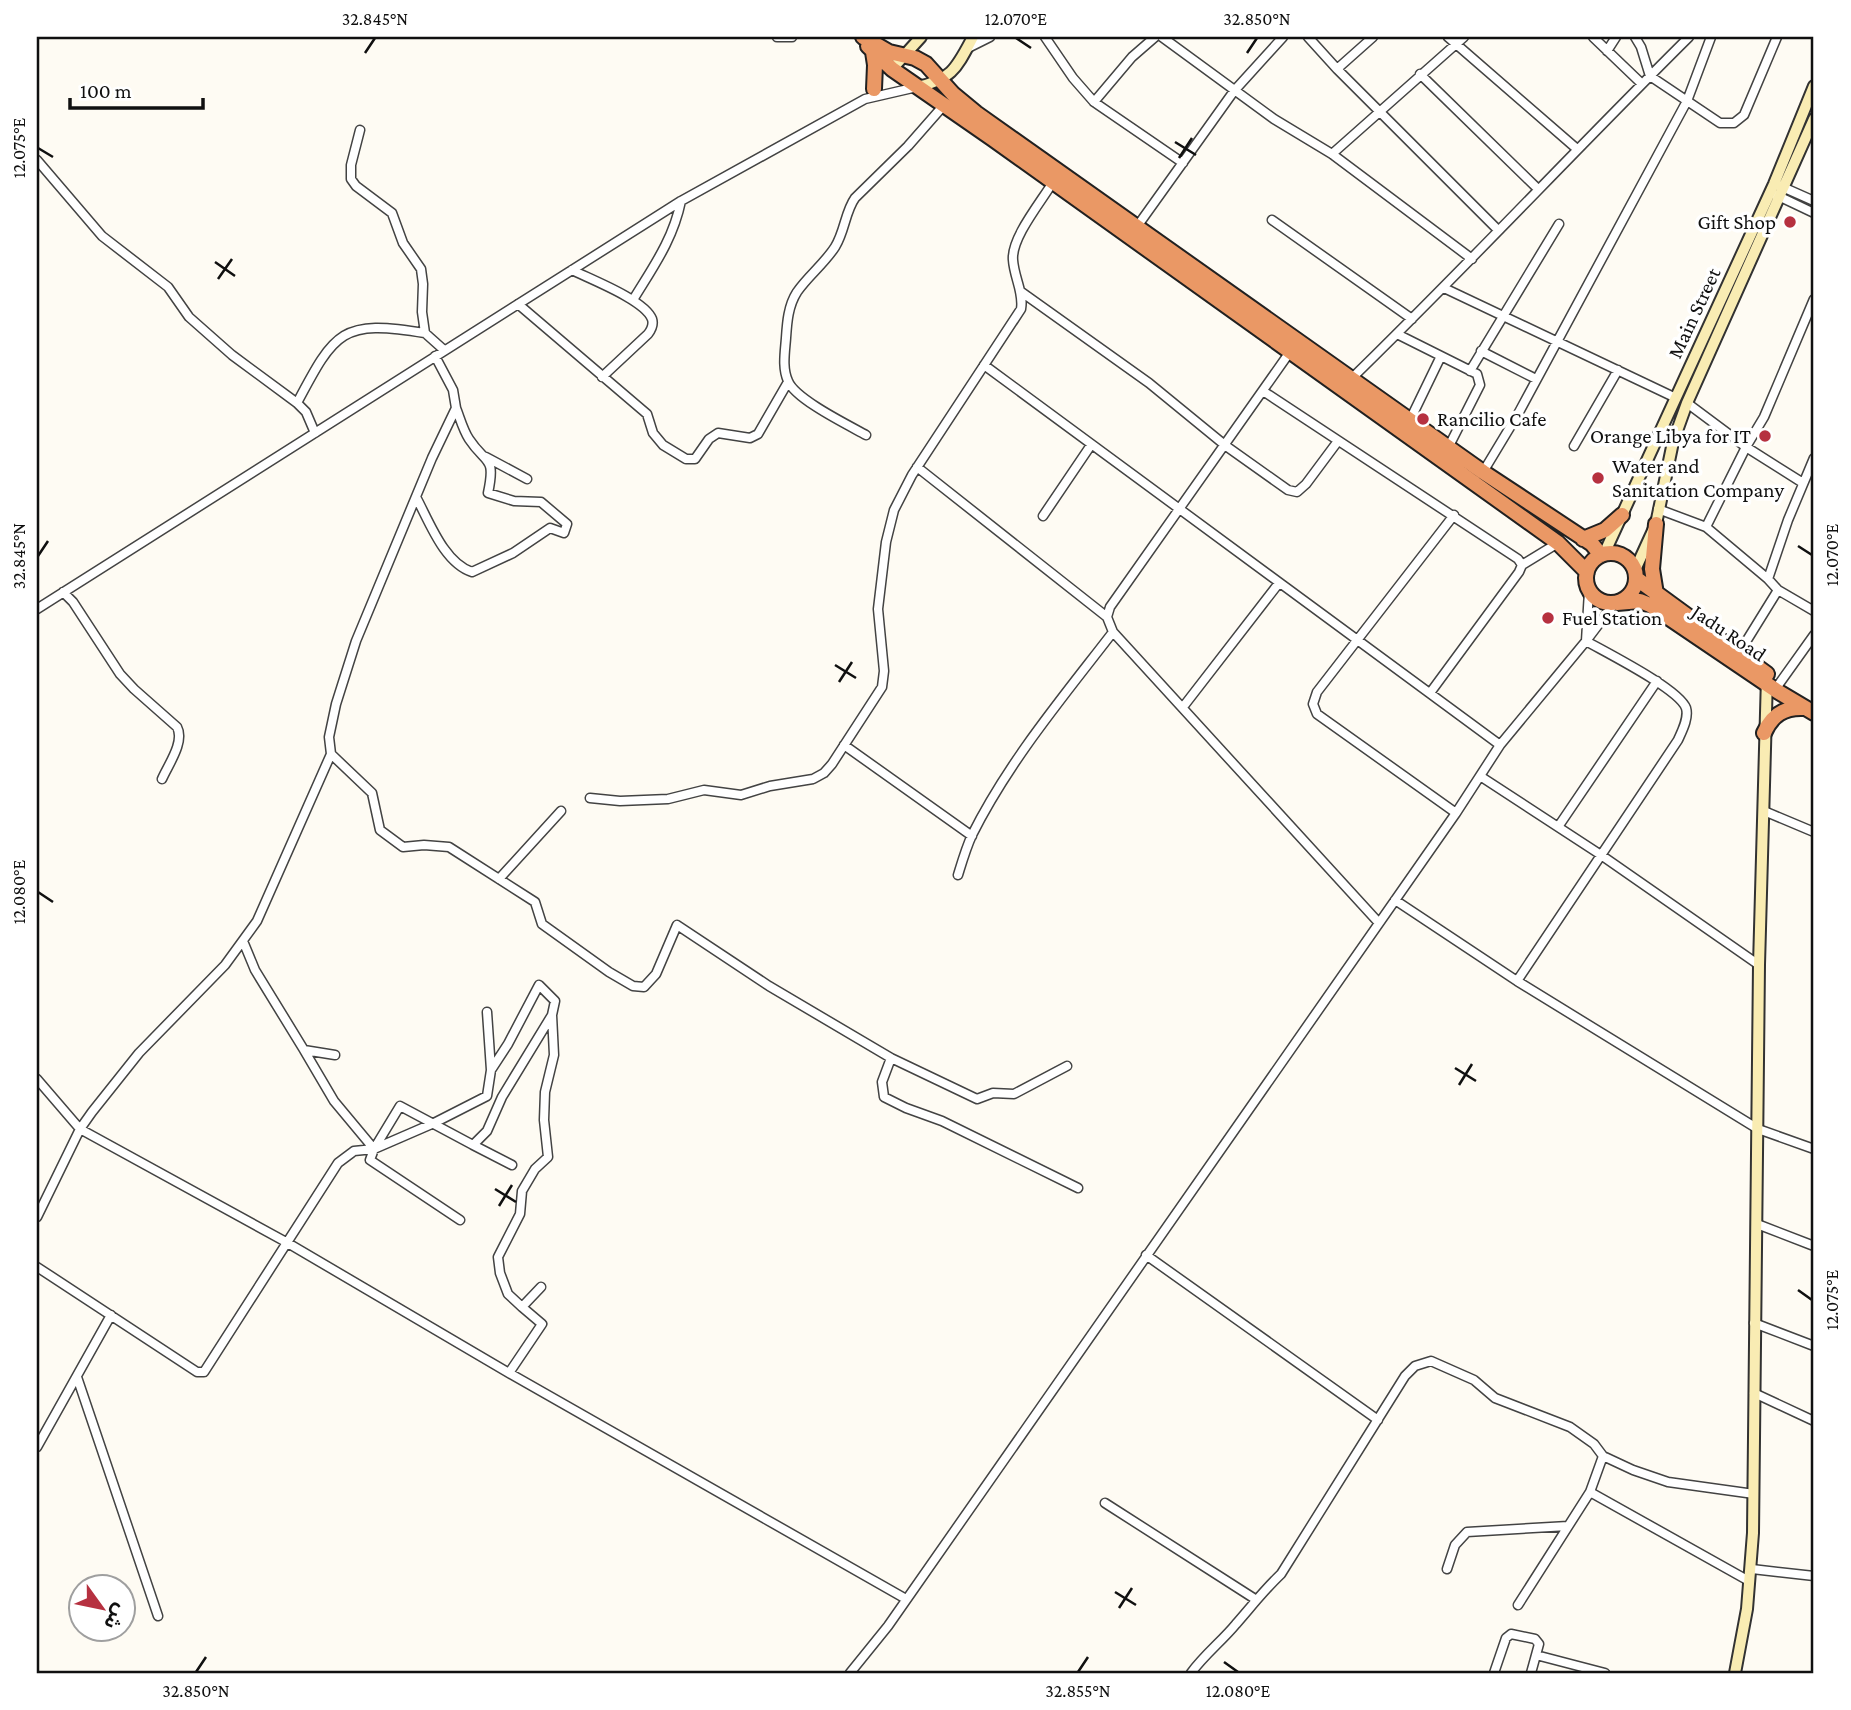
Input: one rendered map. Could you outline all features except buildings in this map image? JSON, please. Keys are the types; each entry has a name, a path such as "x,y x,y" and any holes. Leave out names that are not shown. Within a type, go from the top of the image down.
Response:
{"highway":[{"path":"862,37 891,69 1294,347 1352,379 1602,554 1623,556 1636,574 1630,596 1616,604 1597,599 1589,590 1587,572 1592,562 1602,554"},
{"path":"862,37 885,50 915,58 926,64 953,94 976,113 1136,228 1558,543 1587,572"},
{"path":"869,94 875,65 873,52"},
{"path":"1583,539 1605,530 1622,515"},
{"path":"1656,594 1652,569 1657,517"},
{"name":"Jadu Road","path":"1636,574 1656,594 1739,653 1811,711"},
{"name":"Jadu Road","path":"1616,604 1640,601 1650,605 1771,680"},
{"path":"1764,733 1768,724 1783,710 1811,711"}],"street":[{"path":"777,37 792,37"},
{"path":"37,609 681,201 869,94 921,37"},
{"path":"869,94 942,81 953,70 973,37"},
{"path":"966,49 990,37"},
{"path":"1045,37 1073,78 1094,102 1183,163"},
{"path":"1094,102 1132,57 1155,37"},
{"path":"1162,37 1292,131 1332,154 1472,259"},
{"path":"1136,228 1234,91 1283,37"},
{"path":"1308,37 1498,230"},
{"path":"1337,69 1373,37"},
{"path":"1448,37 1577,149"},
{"path":"1332,154 1464,37"},
{"path":"1593,37 1642,84"},
{"path":"1607,51 1616,37"},
{"path":"1634,37 1641,47 1650,76 1720,122 1734,122 1744,115 1777,37"},
{"path":"1352,379 1689,37"},
{"path":"1483,472 1688,101 1711,37"},
{"path":"1420,74 1538,189"},
{"name":"Main Street","path":"1636,574 1657,517 1673,442 1687,403 1777,190 1814,86"},
{"path":"866,435 793,390 784,369 787,320 797,292 834,250 855,198 908,146 944,105"},
{"name":"Main Street","path":"1602,554 1777,190 1814,119"},
{"path":"360,130 351,164 351,179 356,186 392,213 403,243 417,260 423,278 422,312 425,333"},
{"path":"37,160 102,236 168,287 189,317 232,355 298,403 306,412 315,433"},
{"path":"590,798 668,799 704,790 741,795 769,786 813,779 824,773 882,687 884,671 878,609 889,524 900,494 1021,309 1022,301 1013,265 1014,249 1053,182"},
{"path":"1777,190 1814,201"},
{"path":"1777,190 1814,213"},
{"path":"633,300 676,226 681,201"},
{"path":"1272,220 1412,319"},
{"path":"1470,371 1559,225"},
{"path":"572,270 633,300 652,319 652,328 603,377"},
{"path":"1444,288 1676,398"},
{"path":"1020,291 1149,383 1226,446 1288,490 1297,492 1306,484 1338,441"},
{"path":"1706,527 1764,417 1814,299"},
{"path":"518,304 647,414 656,439 680,457 690,460 700,454 712,435 718,433 750,438 758,435 788,382"},
{"path":"298,403 319,362 330,347 360,328 388,327 425,333 444,350"},
{"path":"1397,334 1477,374 1480,385 1448,448"},
{"path":"1107,617 1110,607 1294,347"},
{"path":"1481,351 1536,379"},
{"path":"435,356 453,390 456,408 469,439 486,457 527,479"},
{"path":"1410,420 1441,356"},
{"path":"984,365 1500,745"},
{"path":"1574,446 1618,370"},
{"path":"1263,391 1454,515 1518,559 1522,565"},
{"path":"1687,403 1746,447 1803,483"},
{"path":"37,1217 80,1129 139,1052 225,965 266,903 331,754 329,737 346,671 372,603 456,408"},
{"path":"1043,516 1091,445"},
{"path":"416,497 444,547 460,568 472,572 513,553 550,528 564,533 567,524 541,502 514,500 488,493 492,473 486,457"},
{"path":"1768,579 1814,458"},
{"path":"917,467 1107,617 1113,632 1379,923"},
{"path":"1454,515 1317,692 1314,704 1317,714 1456,813"},
{"path":"1657,517 1706,527 1778,590 1814,611"},
{"path":"1430,693 1522,565 1558,543"},
{"path":"1183,708 1279,583"},
{"path":"1586,641 1589,590"},
{"path":"1739,653 1778,590"},
{"path":"63,592 120,674 134,690 177,727 180,733 178,743 162,779"},
{"path":"850,1673 906,1599 1456,813 1500,745 1616,604"},
{"path":"957,876 972,836 1039,727 1113,632"},
{"path":"1735,1673 1744,1633 1751,1575 1754,1494 1754,1323 1764,733 1771,680 1814,635"},
{"path":"1517,981 1678,740 1687,713 1685,705 1657,681 1586,641"},
{"path":"1558,827 1657,681"},
{"path":"844,745 972,836"},
{"path":"331,754 372,793 380,830 403,847 449,847 535,902 542,924 633,986 645,986 656,974 677,925 769,986 891,1058 976,1099 993,1093 1014,1094 1067,1066"},
{"path":"1480,776 1601,855 1759,965"},
{"path":"499,878 561,811"},
{"path":"1764,811 1814,832"},
{"path":"1395,900 1517,981 1758,1129 1814,1149"},
{"path":"243,941 255,970 334,1101 374,1149"},
{"path":"491,1070 524,1016 539,985 555,1001 552,1015 554,1055 545,1092 544,1120 548,1157 535,1169 522,1191 520,1214 498,1256 500,1273 508,1294 542,1324 509,1373"},
{"path":"37,1267 197,1372 204,1372 338,1163 354,1151 374,1149 487,1096 491,1070 487,1012"},
{"path":"473,1145 487,1131 502,1097 552,1015"},
{"path":"304,1050 335,1055"},
{"path":"891,1058 881,1082 884,1097 942,1121 1078,1188"},
{"path":"37,1079 80,1129 286,1242 509,1373 906,1599"},
{"path":"460,1220 370,1160 400,1106 512,1164"},
{"path":"1757,1224 1814,1246"},
{"path":"1146,1255 1378,1420"},
{"path":"522,1307 541,1287"},
{"path":"37,1447 111,1315"},
{"path":"1754,1323 1814,1346"},
{"path":"1191,1673 1204,1655 1236,1625 1255,1600 1281,1574 1405,1376 1415,1366 1431,1361 1474,1380 1495,1398 1570,1427 1594,1444 1604,1456 1633,1470 1668,1482 1754,1494"},
{"path":"77,1377 158,1616"},
{"path":"1754,1393 1814,1421"},
{"path":"1518,1605 1590,1492 1604,1456"},
{"path":"1590,1492 1751,1575 1814,1576"},
{"path":"1105,1503 1255,1600"},
{"path":"1447,1569 1455,1545 1467,1532 1568,1526"},
{"path":"1494,1673 1508,1635 1538,1641 1531,1673"},
{"path":"1536,1656 1605,1673"}],"place":[{"name":"Gift Shop","path":"1790,222"},
{"name":"Rancilio Cafe","path":"1423,419"},
{"name":"Orange Libya for IT","path":"1765,436"},
{"name":"Water and Sanitation Company","path":"1598,478"},
{"name":"Fuel Station","path":"1548,618"}]}
